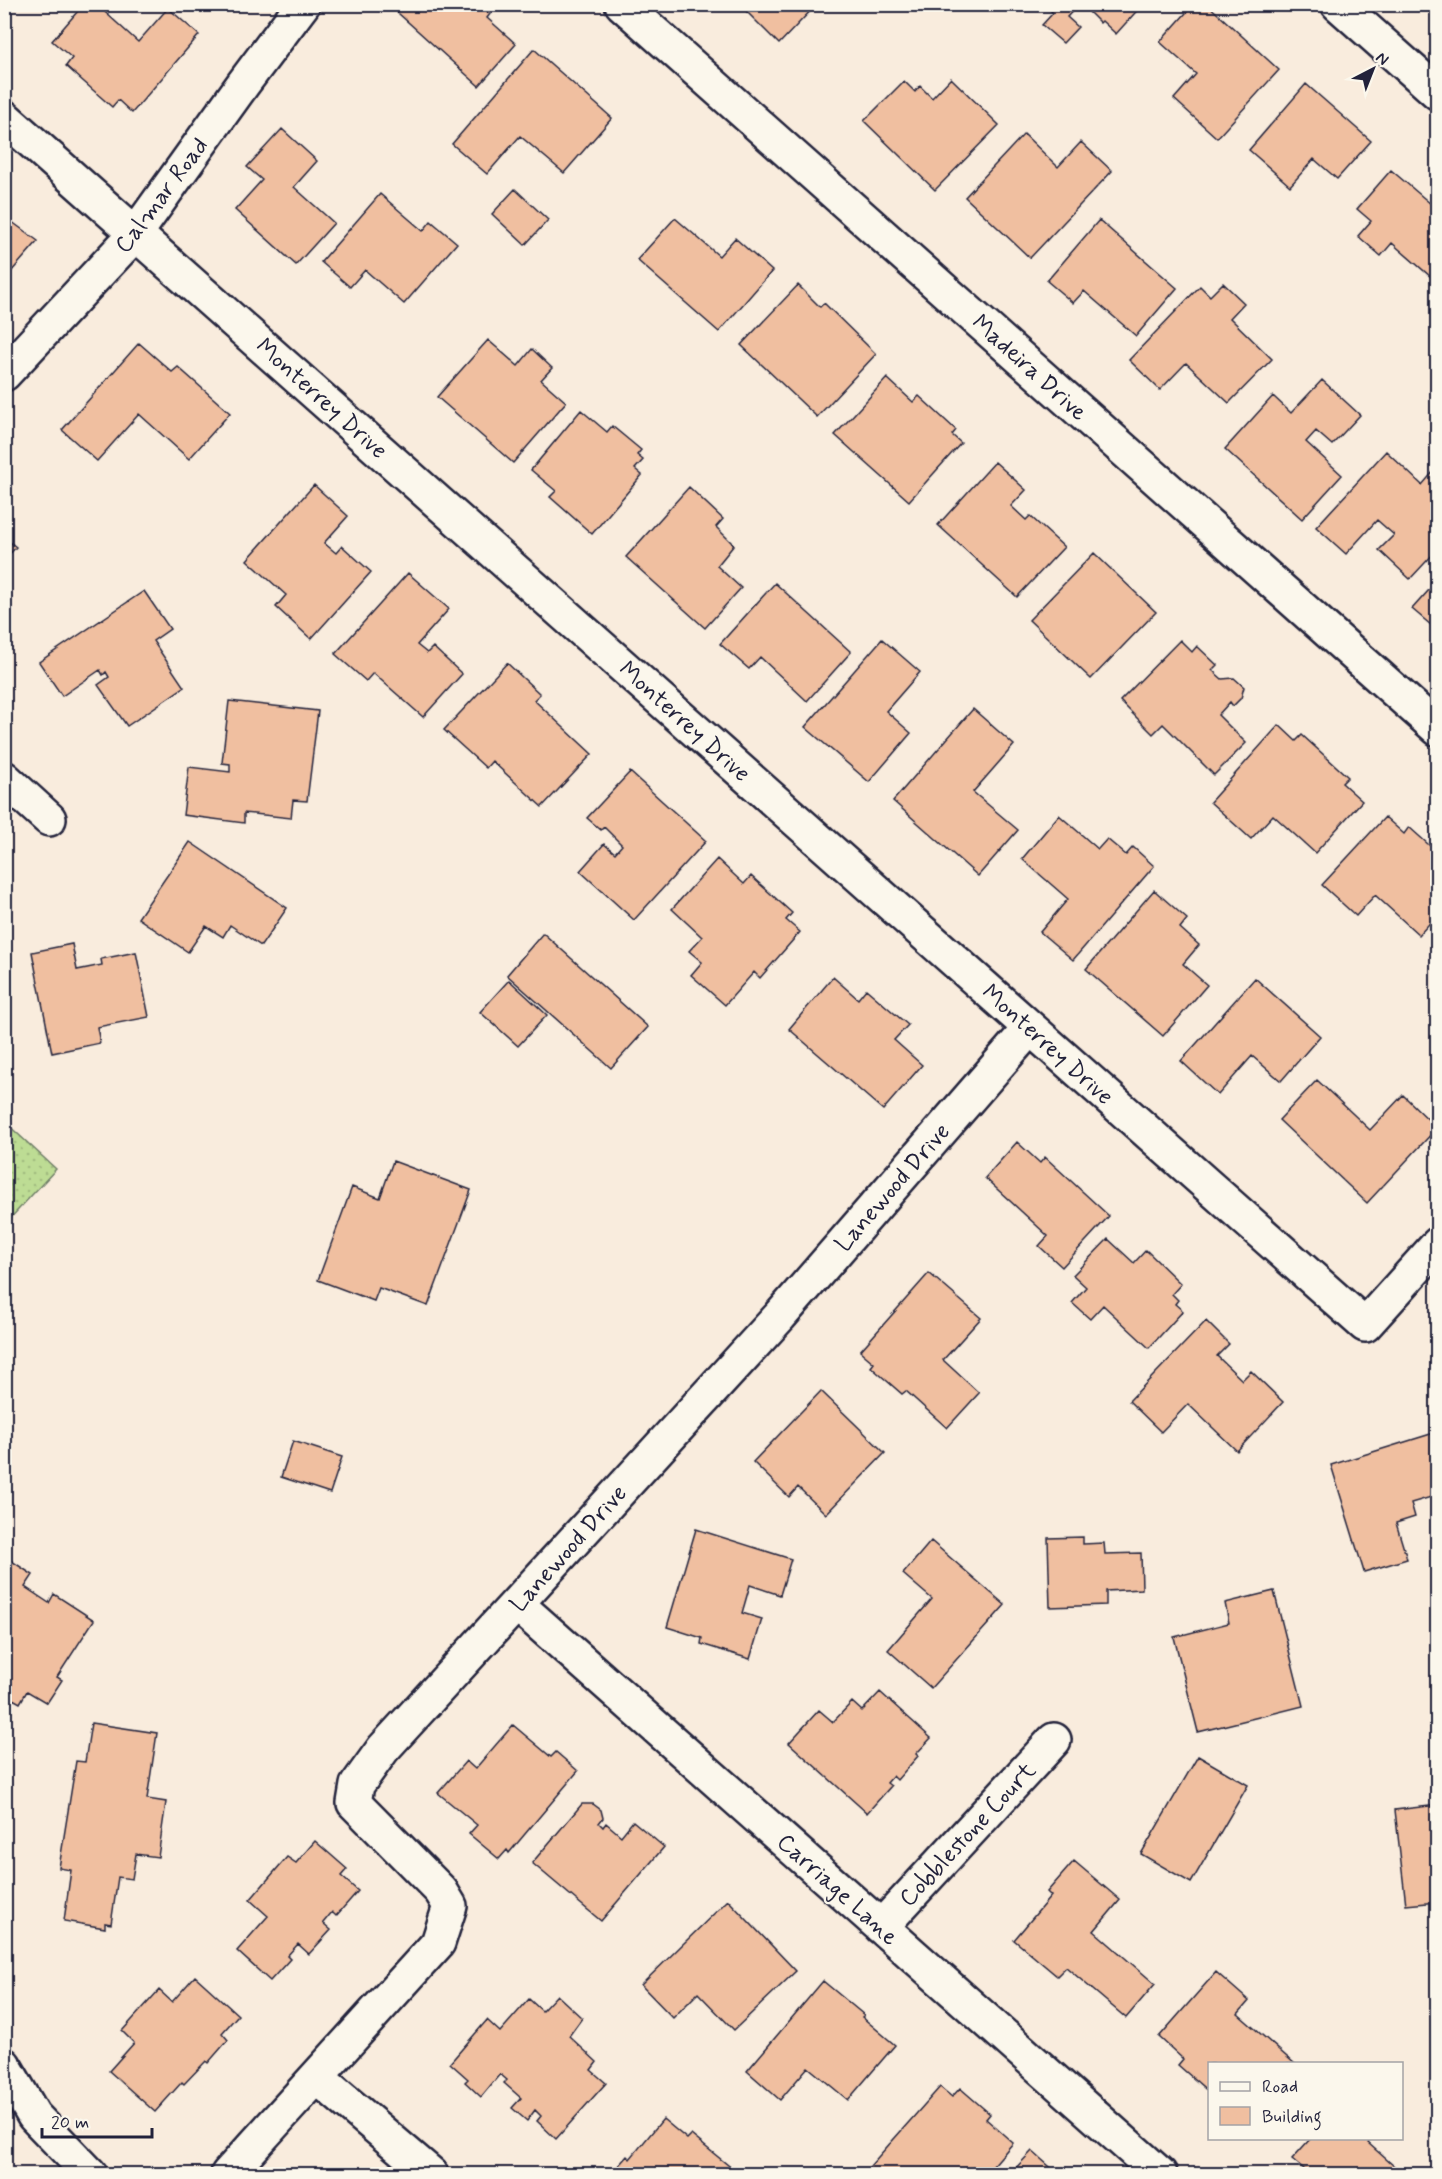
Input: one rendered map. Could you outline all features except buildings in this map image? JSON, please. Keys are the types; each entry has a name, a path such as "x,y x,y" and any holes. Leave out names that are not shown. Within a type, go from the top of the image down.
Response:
{"street":[{"name":"Calmar Road","path":"4,374 136,233 303,4"},
{"name":"Madeira Drive","path":"622,4 1437,729"},
{"path":"1338,4 1437,93"},
{"name":"Monterrey Drive","path":"4,117 1365,1325 1437,1244"},
{"path":"4,778 49,819"},
{"name":"Lanewood Drive","path":"316,2077 438,1943 450,1906 441,1890 354,1803 357,1785 384,1749 780,1316 1030,1028"},
{"name":"Carriage Lane","path":"517,1604 1160,2175"},
{"name":"Cobblestone Court","path":"881,1927 1053,1740"},
{"path":"4,2065 34,2116 90,2175"},
{"path":"228,2175 316,2077 431,2175"}],"green space":[{"path":"5,1122 56,1169 4,1224"}]}
